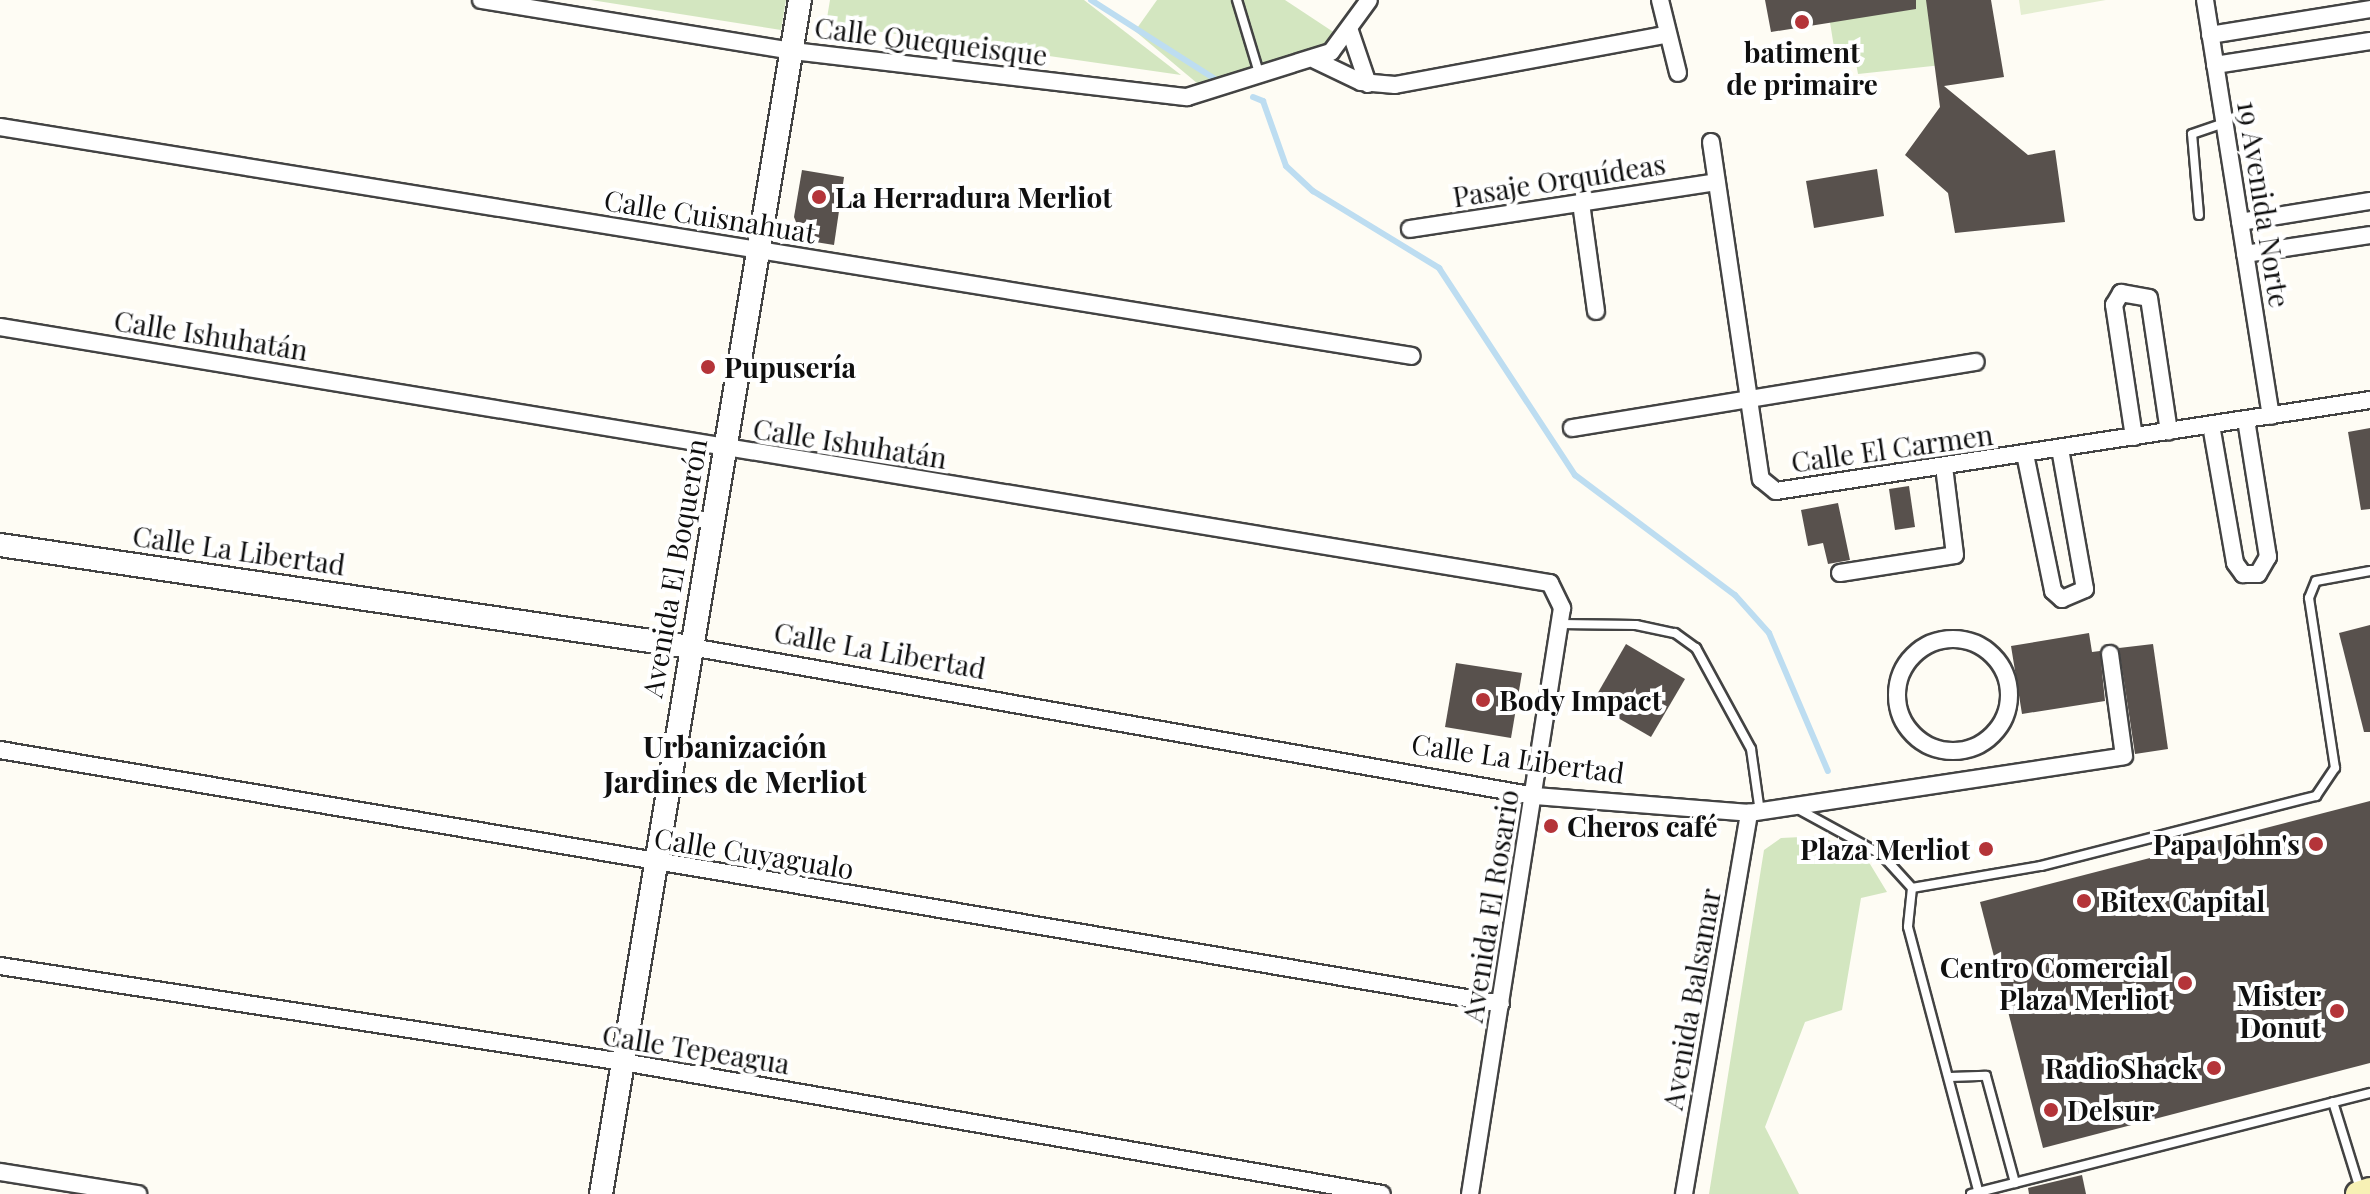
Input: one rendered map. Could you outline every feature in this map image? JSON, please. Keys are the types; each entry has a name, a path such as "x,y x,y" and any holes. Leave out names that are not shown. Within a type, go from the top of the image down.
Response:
{"main road":[{"path":"2359,1194 2370,1190"}],"street":[{"name":"Calle Quequeisque","path":"481,0 793,51 1187,97 1260,76"},
{"name":"Avenida El Boquerón","path":"601,1194 800,0"},
{"path":"1260,76 1315,60 1350,31 1369,0"},
{"path":"1660,0 1666,35 1678,73"},
{"name":"19 Avenida Norte","path":"2205,0 2271,416"},
{"path":"2210,35 2370,9"},
{"path":"1350,31 1368,84"},
{"path":"1315,60 1368,84 1666,35"},
{"path":"2215,65 2370,41"},
{"name":"Calle Cuisnahuat","path":"0,127 1412,356"},
{"name":"Calle El Carmen","path":"1711,142 1761,479 1776,491 2370,400"},
{"name":"Pasaje Orquídeas","path":"1410,229 1716,182"},
{"path":"2240,222 2370,201"},
{"path":"1581,203 1596,311"},
{"path":"2245,254 2370,235"},
{"path":"2134,437 2114,305 2121,293 2149,298 2169,432"},
{"name":"Calle Ishuhatán","path":"0,327 1550,583"},
{"path":"1572,428 1976,362"},
{"path":"2211,425 2235,563 2243,574 2258,574 2268,557 2246,420"},
{"path":"2025,454 2053,591 2062,599 2085,589 2060,449"},
{"path":"1840,573 1955,555 1944,467"},
{"name":"Calle La Libertad","path":"0,545 691,647 1535,796 1755,813 1798,809 2124,756 2110,654"},
{"name":"Avenida El Rosario","path":"1470,1194 1560,624 1562,598 1550,583"},
{"path":"1948,638 1984,647 2007,676 2007,714 1998,731 1970,749 1929,746 1914,736 1897,704 1903,668 1915,654 1948,638"},
{"path":"1970,749 1975,779"},
{"name":"Calle Cuyagualo","path":"0,750 1501,1004"},
{"name":"Avenida Balsamar","path":"1684,1194 1755,813"},
{"name":"Calle Tepeagua","path":"0,966 623,1062 1382,1194"},
{"path":"0,1172 138,1194"}],"lane":[{"path":"1237,0 1260,76"},
{"path":"2199,215 2192,134 2224,123"},
{"path":"1912,888 2041,866 2316,796 2335,768 2309,598 2316,581 2370,571"},
{"path":"1560,624 1636,625 1675,633 1696,648 1751,749 1755,813"},
{"path":"1798,809 1882,855 1912,888 1908,927 1950,1077 1976,1193 2370,1093"},
{"path":"1950,1077 1986,1076 2015,1183"},
{"path":"2333,1102 2359,1194"}],"green space":[{"path":"591,0 786,0 781,30"},
{"path":"830,0 1084,0 1181,75 826,24"},
{"path":"1157,0 1285,0 1341,37 1204,89 1135,31"},
{"path":"1888,0 1931,0 1942,65 1858,74 1856,63 1837,66 1828,10"},
{"path":"2019,0 2106,0 2021,15"},
{"path":"1822,836 1870,864 1887,892 1861,898 1842,1010 1805,1022 1765,1127 1799,1194 1709,1194 1764,850 1781,838"}],"building":[{"name":"batiment de primaire","path":"1765,0 1916,0 1916,9 1771,32"},
{"path":"1926,0 1991,0 2004,77 1944,86 2028,155 2055,150 2065,222 1955,233 1948,193 1905,155 1940,107"},
{"path":"1877,169 1884,216 1814,228 1806,181"},
{"name":"La Herradura Merliot","path":"802,170 844,177 834,245 803,240 794,217"},
{"path":"2370,428 2370,509 2361,510 2348,432"},
{"path":"1909,486 1915,527 1895,530 1889,489"},
{"path":"1838,503 1850,560 1828,564 1823,543 1808,546 1801,510"},
{"path":"2370,625 2370,732 2364,732 2339,633"},
{"path":"2089,633 2092,652 2100,651 2105,701 2022,714 2011,646"},
{"path":"1626,644 1685,679 1651,737 1592,703"},
{"path":"2153,644 2168,749 2135,754 2119,648"},
{"name":"Body Impact","path":"1456,663 1522,673 1511,738 1445,727"},
{"name":"Centro Comercial Plaza Merliot","path":"2370,801 2370,1063 2043,1148 1980,902"},
{"path":"2082,1175 2086,1194 2029,1194 2028,1188"}],"waterway":[{"path":"1091,0 1215,79"},
{"path":"1253,97 1263,101 1286,166 1313,191 1439,268 1575,475 1735,595 1769,633 1828,771"}],"place":[{"name":"batiment de primaire","path":"1802,22"},
{"name":"La Herradura Merliot","path":"819,197"},
{"name":"Pupusería","path":"708,367"},
{"name":"Body Impact","path":"1483,700"},
{"name":"Cheros café","path":"1551,826"},
{"name":"Papa John's","path":"2316,844"},
{"name":"Plaza Merliot","path":"1986,849"},
{"name":"Bitex Capital","path":"2084,901"},
{"name":"Centro Comercial Plaza Merliot","path":"2185,983"},
{"name":"Mister Donut","path":"2337,1011"},
{"name":"RadioShack","path":"2214,1068"},
{"name":"Delsur","path":"2051,1110"}],"district":[{"name":"Urbanización Jardines de Merliot","path":"735,763"}]}
